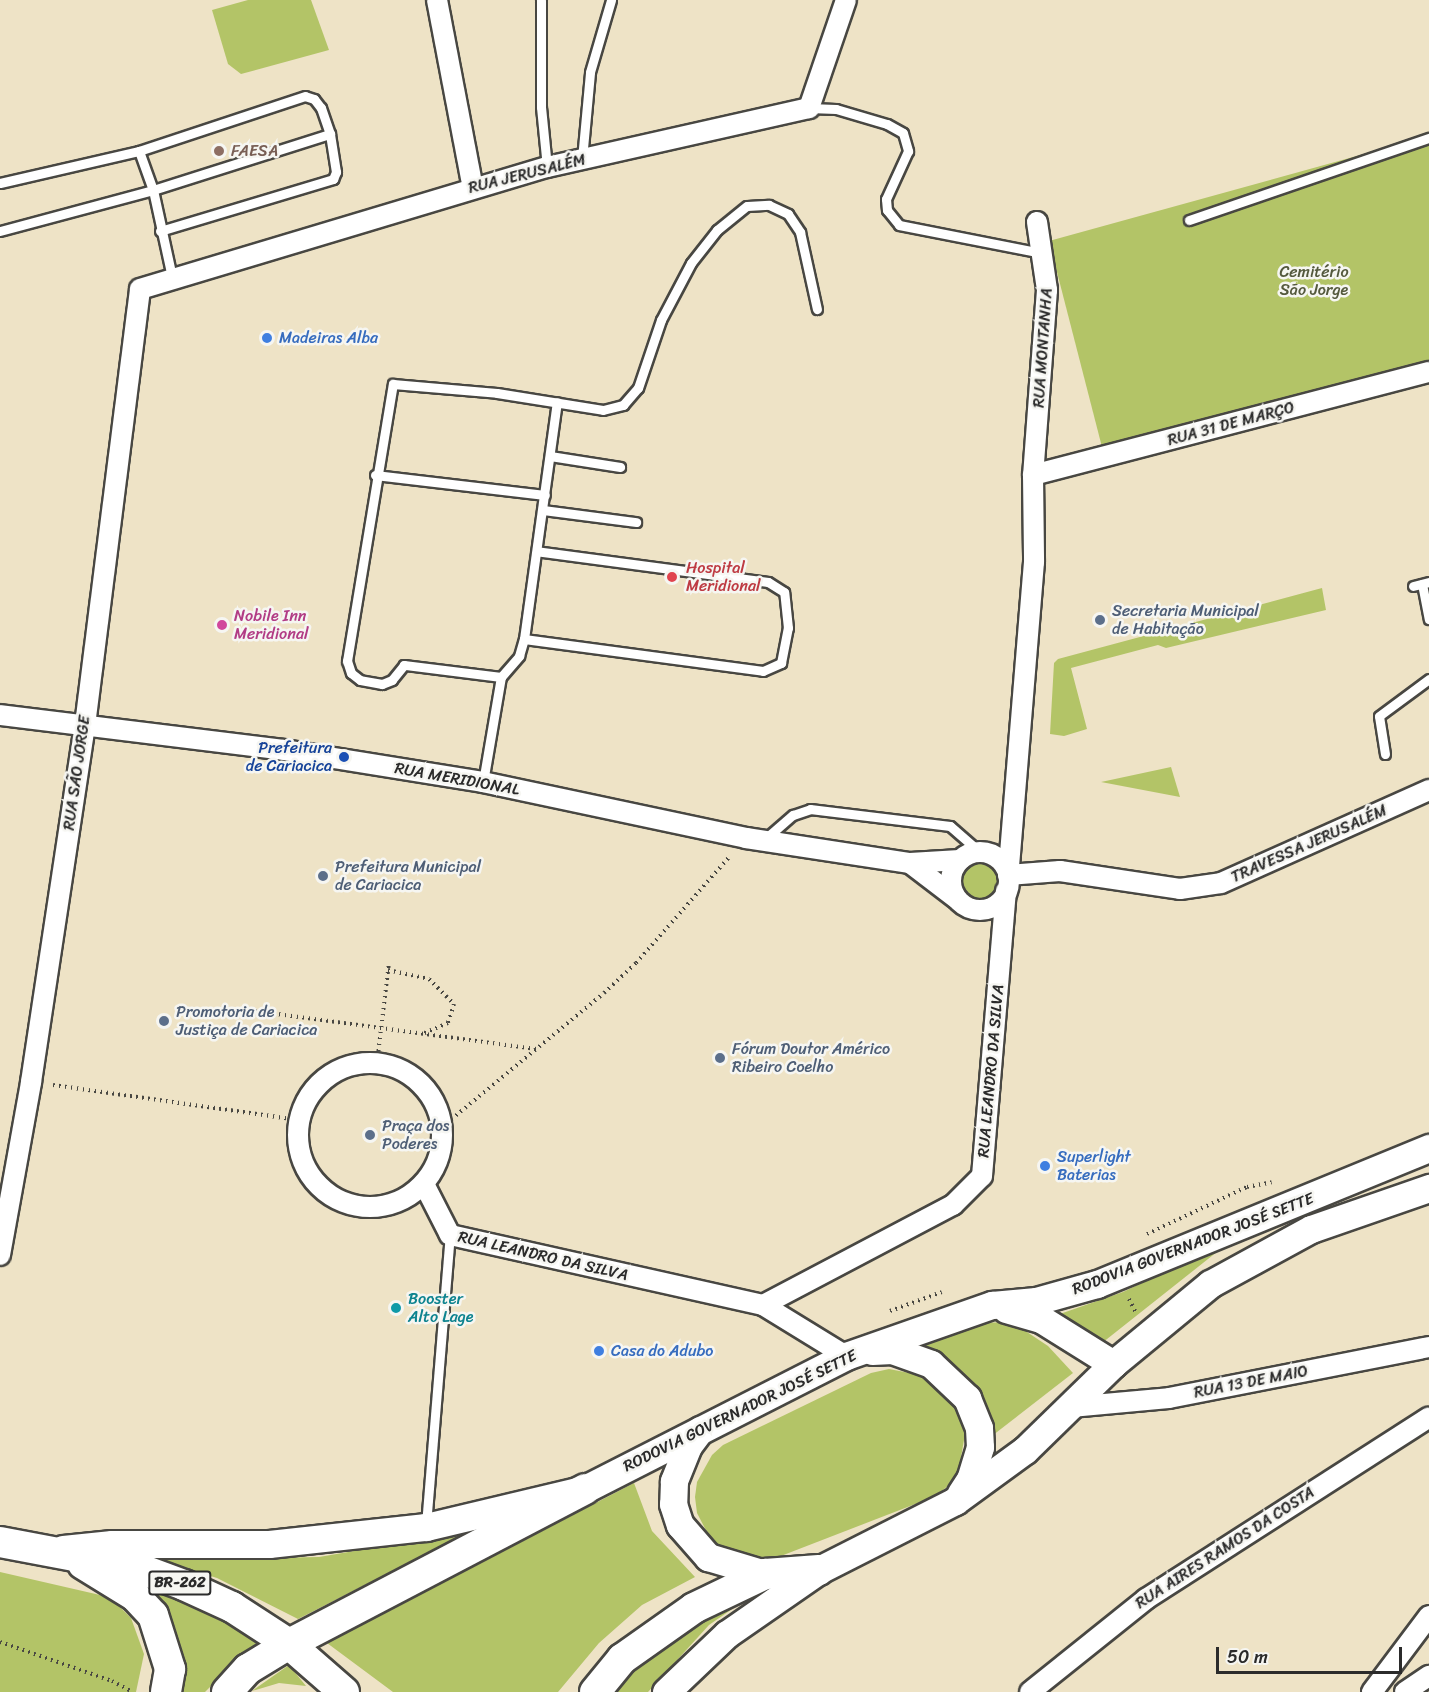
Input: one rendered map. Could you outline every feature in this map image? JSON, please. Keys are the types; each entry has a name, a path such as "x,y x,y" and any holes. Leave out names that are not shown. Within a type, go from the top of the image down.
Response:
{"main road":[{"name":"RODOVIA GOVERNADOR JOSÉ SETTE","path":"59,1550 112,1544 269,1544 426,1527 585,1489 702,1427 846,1356 992,1305 1036,1301 1097,1284 1429,1148"},
{"name":"RODOVIA GOVERNADOR JOSÉ SETTE","path":"666,1692 727,1634 819,1570 955,1501 1026,1450 1113,1364 1210,1284 1311,1229 1429,1188"},
{"path":"992,1305 1041,1319 1113,1364"},
{"path":"846,1356 892,1350 915,1357 951,1380 968,1398 979,1428 980,1447 970,1479 955,1501"},
{"path":"702,1427 688,1446 674,1481 673,1504 680,1525 708,1557 723,1564 765,1574 819,1570"},
{"path":"228,1692 248,1669 289,1644 585,1489"},
{"name":"BR-262","path":"0,1542 59,1550 138,1568 184,1585 232,1607 289,1644 344,1692"},
{"path":"59,1550 121,1586 153,1615 170,1669 165,1692"},
{"path":"595,1692 622,1659 647,1639 694,1608 765,1574"}],"street":[{"path":"437,0 473,188"},
{"path":"809,108 846,0"},
{"name":"RUA JERUSALÉM","path":"140,289 172,277 547,167 809,108"},
{"name":"RUA MONTANHA","path":"1033,475 1047,290 1037,222"},
{"name":"RUA SÃO JORGE","path":"0,1255 31,1082 85,725 140,289"},
{"name":"RUA 31 DE MARÇO","path":"1033,475 1428,378"},
{"name":"RUA LEANDRO DA SILVA","path":"763,1305 953,1205 982,1176 1034,562 1033,475"},
{"name":"RUA MERIDIONAL","path":"0,715 273,748 483,782 755,839 910,863"},
{"name":"TRAVESSA JERUSALÉM","path":"1007,883 1060,871 1180,889 1221,884 1429,790"},
{"path":"910,863 960,860 981,853 999,861 1007,883 990,908 962,903 951,884 960,860"},
{"path":"910,863 962,903 984,916 1003,943"},
{"path":"377,1063 405,1072 423,1086 436,1106 442,1127 441,1150 424,1184 400,1201 378,1207 355,1206 334,1198 317,1185 303,1164 297,1143 299,1120 307,1099 321,1081 339,1069 377,1063"},
{"name":"RUA LEANDRO DA SILVA","path":"424,1184 450,1235 763,1305 846,1356"},
{"name":"RUA 13 DE MAIO","path":"1071,1407 1170,1398 1429,1347"},
{"name":"RUA AIRES RAMOS DA COSTA","path":"1030,1692 1164,1587 1429,1417"},
{"path":"1372,1692 1429,1616"},
{"path":"1405,1692 1429,1676"}],"lane":[{"path":"541,0 541,107 547,167"},
{"path":"582,160 590,72 611,0"},
{"path":"0,183 139,150 305,96 321,108 330,134 336,172 333,179 160,231"},
{"path":"809,108 825,106 886,124 903,133 908,151 886,199 887,210 899,225 1042,253"},
{"path":"0,231 153,190 330,134"},
{"path":"1189,220 1429,138"},
{"path":"139,150 153,190 160,231 172,277"},
{"path":"501,677 404,665 392,680 382,684 360,680 351,673 347,660 390,388 397,382 603,410 623,405 638,388 661,320 691,263 717,230 747,206 769,205 788,214 800,232 817,309"},
{"path":"483,782 501,677 519,656 525,639 557,402"},
{"path":"550,456 620,467"},
{"path":"375,475 545,495"},
{"path":"543,510 636,522"},
{"path":"525,639 763,671 781,663 788,628 784,592 768,582 537,551"},
{"path":"1421,584 1429,619"},
{"path":"1384,754 1379,716 1429,679"},
{"path":"755,839 793,815 810,809 950,826 981,853"},
{"path":"426,1527 450,1235"}],"path":[{"path":"442,1127 636,963 755,839"},
{"path":"377,1063 389,963"},
{"path":"388,970 429,979 454,1004 448,1023 420,1034"},
{"path":"255,1011 536,1049"},
{"path":"31,1082 299,1120"},
{"path":"1139,1238 1246,1187 1282,1180"},
{"path":"883,1314 946,1292"},
{"path":"0,1641 112,1681 133,1692"}],"green space":[{"path":"248,0 311,0 329,50 241,74 228,64 212,10"},
{"name":"Cemitério São Jorge","path":"1429,136 1429,363 1103,451 1049,241"},
{"path":"1322,588 1326,610 1166,648 1158,645 1071,668 1087,729 1064,736 1050,734 1054,663 1058,659"},
{"path":"1171,767 1180,797 1101,782"},
{"path":"979,854 989,856 998,862 1004,871 1006,881 1004,891 998,900 989,906 979,908 969,906 960,900 954,891 952,881 954,871 960,862 969,856"},
{"path":"1232,1240 1102,1343 1057,1315 1123,1292"},
{"path":"1012,1322 1048,1346 1073,1373 988,1439 912,1342 978,1323"},
{"path":"889,1369 925,1376 952,1399 965,1434 959,1469 949,1485 936,1496 768,1561 723,1550 711,1540 697,1513 695,1497 697,1482 712,1455 723,1445 871,1373"},
{"path":"634,1483 652,1531 695,1577 642,1605 599,1643 558,1692 393,1692 327,1643"},
{"path":"471,1531 298,1619 217,1578 159,1560 319,1557"},
{"path":"0,1572 100,1595 117,1604 131,1618 144,1654 136,1692 0,1692"},
{"path":"149,1587 186,1597 273,1641 235,1662 205,1692 177,1692 181,1651 175,1628"},
{"path":"761,1589 709,1625 648,1692 609,1692 651,1645"},
{"path":"289,1665 306,1686 279,1683 252,1691"}],"place":[{"name":"FAESA","path":"219,151"},
{"name":"Madeiras Alba","path":"267,338"},
{"name":"Hospital Meridional","path":"672,577"},
{"name":"Secretaria Municipal de Habitação","path":"1100,620"},
{"name":"Nobile Inn Meridional","path":"222,625"},
{"name":"Prefeitura de Cariacica","path":"344,757"},
{"name":"Prefeitura Municipal de Cariacica","path":"323,876"},
{"name":"Promotoria de Justiça de Cariacica","path":"164,1021"},
{"name":"Fórum Doutor Américo Ribeiro Coelho","path":"720,1058"},
{"name":"Praça dos Poderes","path":"370,1135"},
{"name":"Superlight Baterias","path":"1045,1166"},
{"name":"Booster Alto Lage","path":"396,1308"},
{"name":"Casa do Adubo","path":"599,1351"}]}
